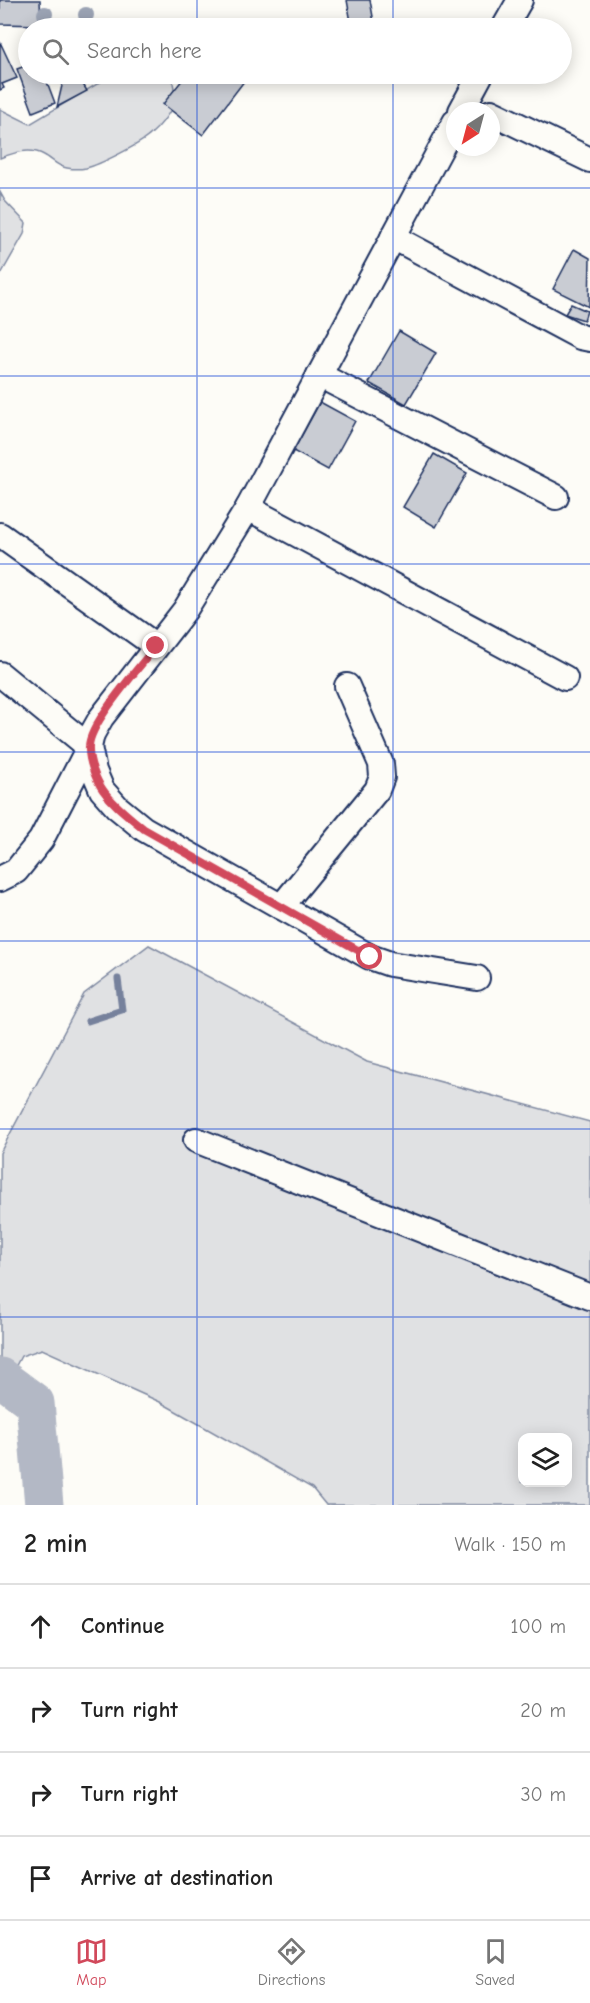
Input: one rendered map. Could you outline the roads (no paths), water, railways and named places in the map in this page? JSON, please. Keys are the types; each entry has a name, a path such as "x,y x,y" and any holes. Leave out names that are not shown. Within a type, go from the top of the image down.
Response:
{"street":[{"path":"509,18 519,0"},
{"path":"466,102 476,84"},
{"path":"500,116 590,160"},
{"path":"0,879 16,871 41,840 89,747 92,734 101,718 185,610 248,508 446,139"},
{"path":"393,237 580,337 590,339"},
{"path":"319,375 556,497"},
{"path":"248,508 566,678"},
{"path":"0,535 156,646"},
{"path":"0,674 89,747 94,771 102,790 117,807 144,829 370,957 390,964 477,978"},
{"path":"281,907 376,790 382,777 381,764 346,686"},
{"path":"196,1140 590,1297"}],"waterway":[{"path":"88,1021 122,1010 118,979"},
{"path":"0,1377 35,1403 44,1505"}]}
